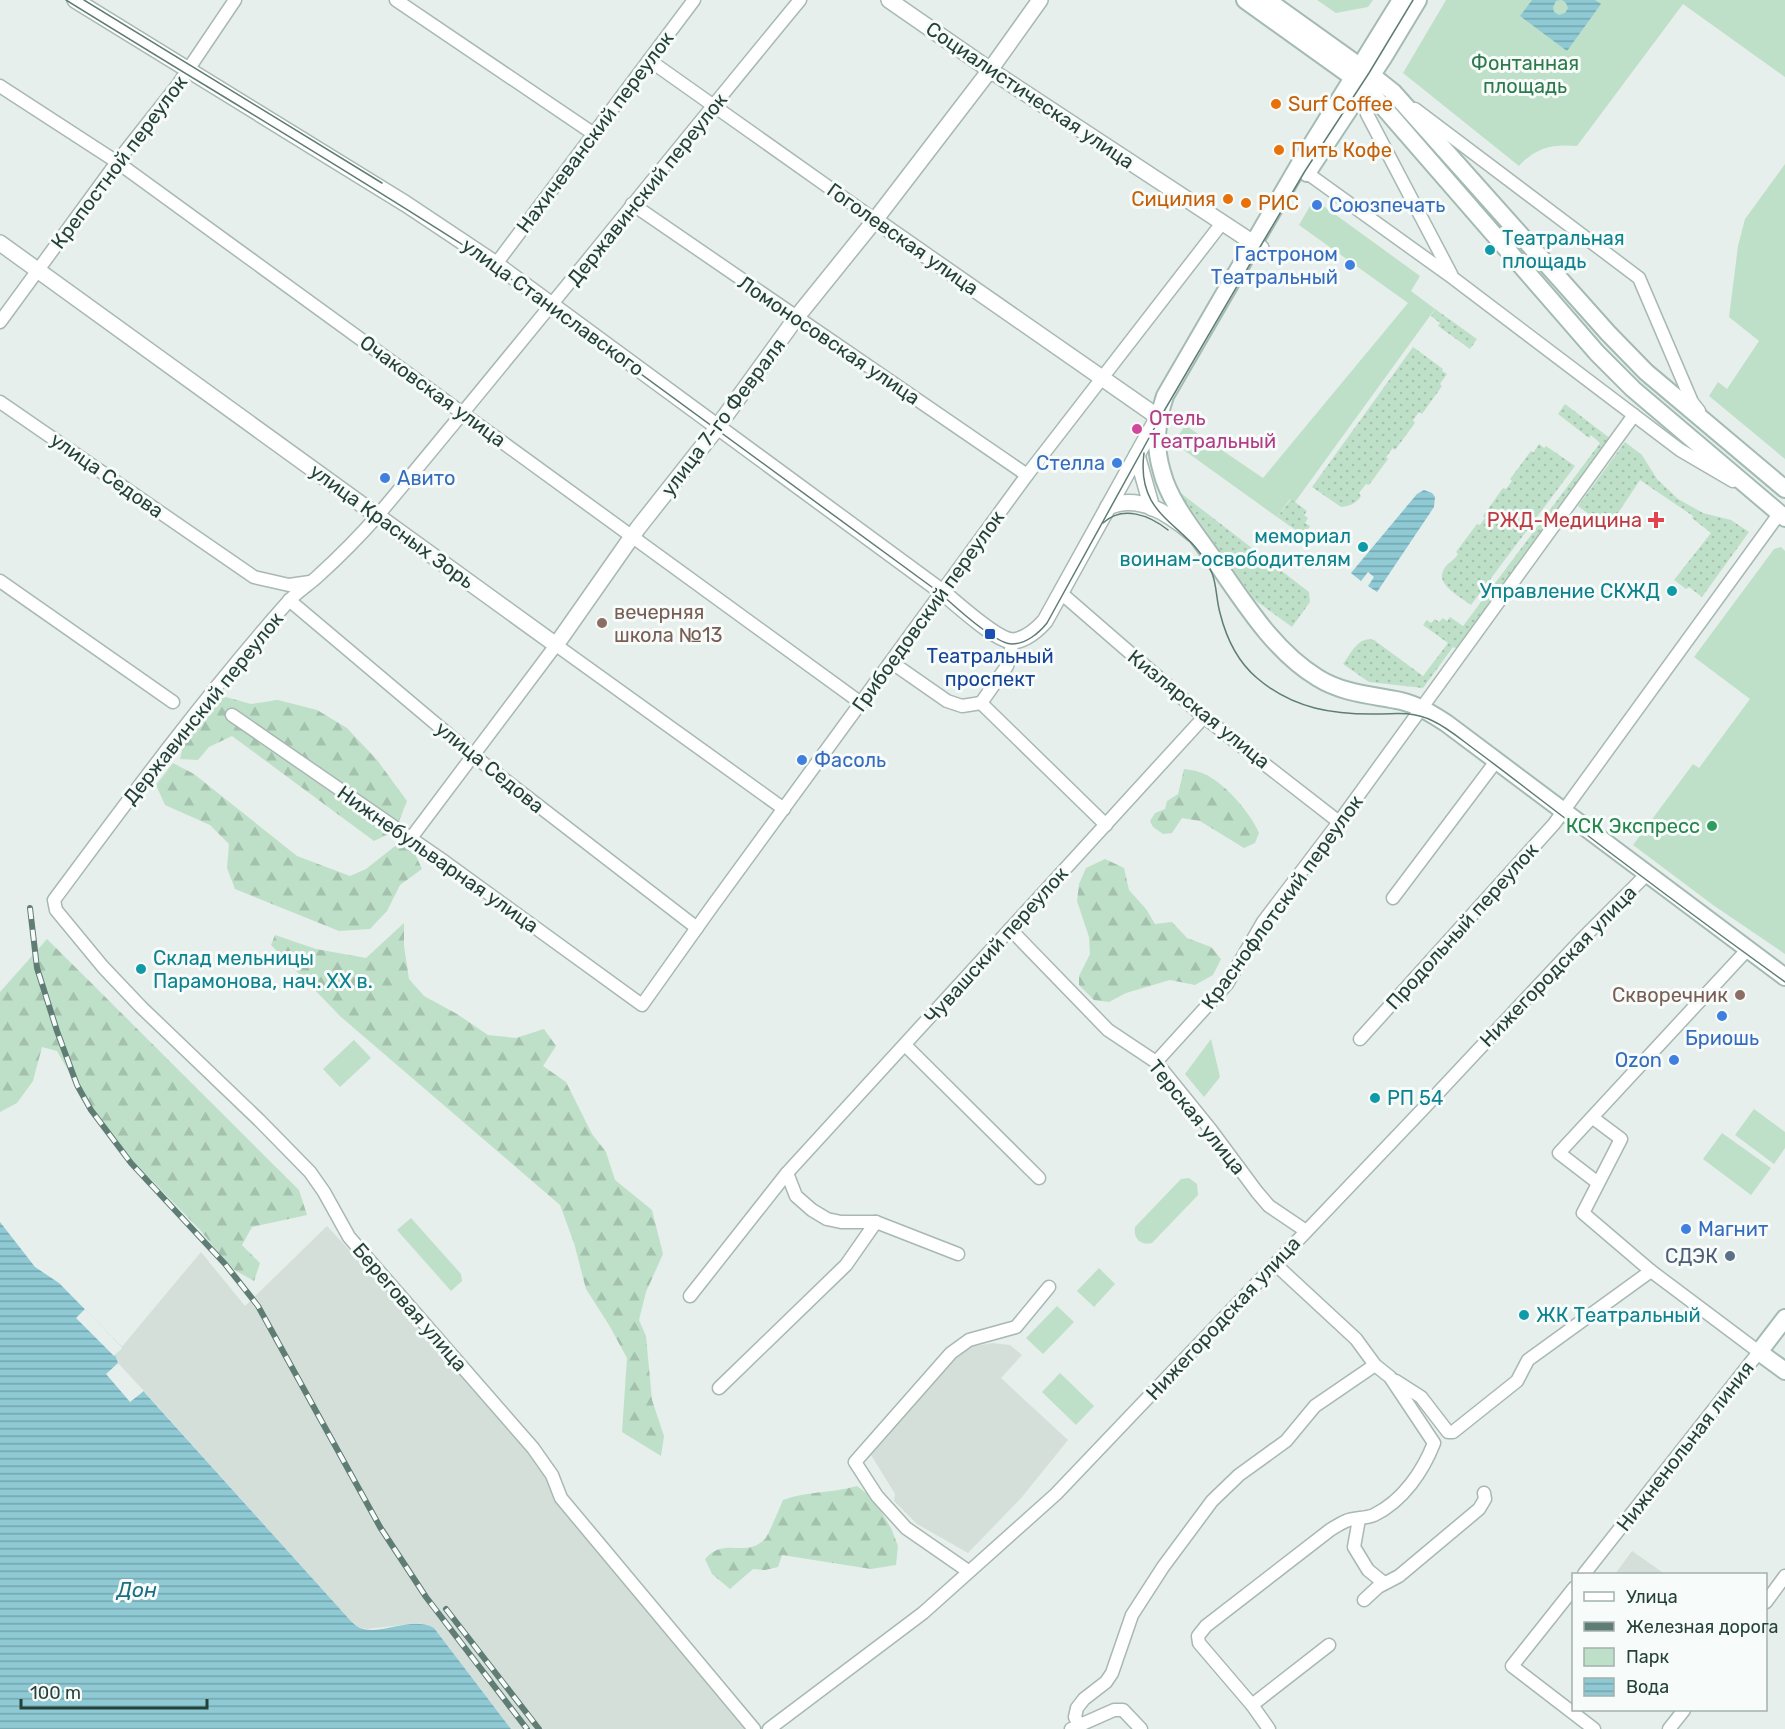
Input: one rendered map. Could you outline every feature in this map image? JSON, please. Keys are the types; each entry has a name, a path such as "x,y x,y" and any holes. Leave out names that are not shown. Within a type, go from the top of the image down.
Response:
{"main road":[{"path":"1245,0 1363,76 1393,92 1608,333 1646,372 1785,489"},
{"path":"1267,0 1363,76 1597,353 1633,389 1782,516"},
{"path":"1401,0 1363,76 1307,172 1257,246 1165,396 1158,417 1155,443 1162,474 1177,505 1268,633 1303,667 1319,679 1356,694 1403,701 1422,708 1497,760 1785,977"},
{"path":"1257,246 1299,165 1418,0"},
{"name":"Нижненольная линия","path":"1759,1352 1785,1318"},
{"path":"1759,1352 1785,1371"}],"street":[{"name":"улица Станиславского","path":"75,0 406,204 496,264 941,591 1001,638 1013,641"},
{"name":"Крепостной переулок","path":"0,322 117,162 188,70 235,0"},
{"path":"396,0 594,134"},
{"name":"Нахичеванский переулок","path":"496,264 694,0"},
{"name":"Державинский переулок","path":"54,900 205,698 289,600 312,582 378,515 552,306 632,204 800,0"},
{"name":"Социалистическая улица","path":"889,0 990,70 1257,246"},
{"name":"улица 7-го Февраля","path":"411,838 474,756 633,536 718,426 796,318 875,220 990,70 1040,0"},
{"name":"Гоголевская улица","path":"649,60 1158,417"},
{"path":"1363,76 1366,114 1453,278"},
{"name":"Очаковская улица","path":"0,86 117,162 861,703"},
{"path":"1393,92 1639,278 1692,402 1710,427"},
{"path":"1307,172 1453,278 1680,450 1757,496"},
{"name":"Ломоносовская улица","path":"632,204 1027,475"},
{"name":"Грибоедовский переулок","path":"642,1005 1027,475 1222,223"},
{"name":"улица Красных Зорь","path":"0,243 784,809"},
{"name":"улица Седова","path":"0,402 254,577 288,585 312,582"},
{"name":"Краснофлотский переулок","path":"1156,1062 1227,984 1263,922 1340,822 1634,415"},
{"path":"891,662 947,701 962,706 981,703 1007,666 1013,641 1030,635 1040,628 1158,417"},
{"path":"1137,455 1152,508"},
{"path":"1108,507 1136,502 1170,516 1202,542"},
{"name":"Продольный переулок","path":"1360,1039 1554,824 1782,516"},
{"path":"0,581 173,702"},
{"name":"Кизлярская улица","path":"1061,593 1204,717 1340,822"},
{"name":"улица Седова","path":"289,600 474,756 697,928"},
{"path":"981,703 1106,825"},
{"name":"Нижнебульварная улица","path":"232,715 411,838 642,1005"},
{"name":"Чувашский переулок","path":"690,1296 787,1173 1204,717"},
{"path":"1393,898 1497,760"},
{"name":"Нижегородская улица","path":"769,1729 923,1613 1056,1494 1581,940 1647,874"},
{"name":"Береговая улица","path":"54,900 56,910 103,967 310,1172 349,1237 533,1448 552,1475 561,1498 754,1729"},
{"name":"Терская улица","path":"1010,929 1108,1030 1156,1062 1212,1130 1269,1206 1305,1231"},
{"path":"1598,1183 1559,1152 1747,950"},
{"path":"904,1044 1039,1178"},
{"path":"1593,1118 1621,1139 1583,1213 1651,1271 1759,1352"},
{"path":"787,1173 796,1196 827,1219 841,1222 876,1222 958,1254"},
{"path":"719,1388 846,1265 876,1222"},
{"path":"1275,1264 1356,1339 1375,1365 1421,1397 1448,1432 1453,1432 1517,1381 1528,1360 1651,1271"},
{"path":"968,1571 906,1528 877,1496 855,1462 951,1353 969,1340 1016,1327 1049,1287"},
{"name":"Нижненольная линия","path":"1586,1573 1759,1352"},
{"path":"1141,1729 1123,1710 1114,1710 1075,1727 1075,1717 1077,1708 1084,1699 1106,1682 1112,1673 1132,1615 1162,1567 1212,1501 1239,1475 1286,1441 1315,1406 1375,1365"},
{"path":"1269,1729 1199,1643 1198,1636 1206,1626 1330,1530 1347,1520 1375,1514 1400,1496 1417,1476 1428,1459 1434,1443 1390,1377"},
{"path":"1364,1600 1384,1583 1399,1576 1479,1509 1485,1499 1484,1493"},
{"path":"1359,1519 1354,1547 1368,1570 1384,1583"},
{"path":"1767,1601 1785,1576"},
{"path":"1572,1591 1512,1666 1594,1729"},
{"path":"1252,1706 1329,1645"},
{"path":"1669,1729 1682,1711"}],"shaded area":[{"path":"327,1226 442,1350 764,1729 511,1729 434,1628 418,1623 367,1629 358,1627 349,1619 115,1359 115,1355 201,1252 245,1306"},
{"path":"993,1343 1010,1345 1022,1355 1001,1378 1068,1440 1022,1497 968,1553 917,1524 894,1501 895,1494 871,1455 954,1357 969,1347"},
{"path":"1632,1551 1664,1573 1616,1573"}],"green space":[{"path":"1317,0 1373,0 1368,7 1336,13"},
{"name":"Фонтанная площадь","path":"1446,0 1785,0 1785,77 1683,4 1577,146 1545,148 1519,166 1403,73"},
{"path":"1785,164 1785,459 1709,396 1718,382 1727,389 1759,341 1729,317 1738,246 1745,219"},
{"path":"1314,199 1420,276 1411,291 1435,309 1295,502 1290,499 1277,517 1174,443 1185,425 1263,478 1408,303 1299,225"},
{"path":"1435,309 1477,339 1470,349 1438,326 1440,323 1431,316"},
{"path":"1413,347 1447,374 1440,384 1442,386 1422,414 1419,412 1413,420 1415,423 1395,450 1393,448 1386,457 1388,459 1369,485 1366,484 1359,493 1361,496 1350,505 1341,507 1312,487"},
{"path":"1565,404 1611,439 1457,649 1453,647 1423,688 1369,682 1343,664 1360,642 1369,639 1374,640 1423,676 1448,643 1423,625 1427,620 1431,623 1435,619 1439,622 1443,618 1447,621 1450,617 1463,626 1600,443 1591,435 1589,438 1558,414"},
{"path":"1625,442 1642,455 1657,479 1678,499 1703,513 1731,520 1749,532 1702,597 1689,587 1686,589 1674,580 1711,533 1692,518 1693,516 1640,480 1606,531 1592,521 1594,518 1578,506"},
{"path":"1539,444 1544,448 1546,446 1575,466 1471,605 1446,586 1442,576 1443,571 1456,557 1458,554 1456,552 1477,524 1480,525 1485,518 1483,516 1503,488 1506,489 1512,481 1510,479"},
{"path":"1178,491 1309,592 1310,602 1292,627 1255,600"},
{"path":"1291,499 1307,511 1304,515 1308,518 1305,523 1310,526 1307,531 1311,534 1307,538 1277,517"},
{"path":"1781,547 1785,551 1785,954 1713,905 1633,845 1693,764 1699,768 1750,699 1694,657 1774,549"},
{"path":"222,696 251,704 278,700 317,710 347,728 377,760 407,801 395,831 374,841 232,736 209,747 198,760 180,759 184,742"},
{"path":"173,763 194,774 297,856 350,876 366,869 399,843 415,854 422,869 400,885 387,911 370,929 339,931 235,889 227,868 229,844 210,825 165,805 156,785"},
{"path":"1184,769 1197,771 1217,781 1234,797 1259,833 1255,843 1244,848 1200,821 1182,818 1172,833 1163,834 1153,827 1150,821 1155,813 1165,809 1167,801 1178,794"},
{"path":"1105,859 1124,868 1129,890 1146,909 1155,924 1172,922 1187,938 1211,947 1221,959 1213,975 1195,985 1170,980 1126,993 1109,1002 1094,1000 1079,985 1079,976 1090,954 1089,937 1077,901 1079,884 1086,868"},
{"path":"404,923 404,946 409,979 424,996 457,1014 488,1035 516,1038 544,1029 556,1046 543,1066 566,1082 592,1134 606,1152 615,1180 652,1210 663,1254 646,1292 639,1320 646,1336 652,1400 664,1436 661,1456 622,1432 627,1358 586,1289 574,1243 560,1205 341,1017 271,945 275,935 316,949 366,958"},
{"path":"47,939 299,1190 307,1215 252,1227 242,1245 260,1263 254,1281 231,1268 200,1230 102,1129 57,1051 42,1047 33,1081 17,1103 0,1112 0,992"},
{"path":"1211,1039 1220,1077 1204,1097 1185,1074"},
{"path":"354,1040 371,1058 340,1087 323,1069"},
{"path":"1754,1109 1785,1132 1785,1148 1774,1164 1735,1135"},
{"path":"1722,1133 1771,1168 1751,1195 1703,1159"},
{"path":"1189,1178 1197,1184 1198,1195 1152,1243 1148,1244 1138,1240 1135,1227 1181,1179"},
{"path":"411,1218 461,1274 462,1281 451,1291 397,1230"},
{"path":"1099,1268 1115,1284 1094,1307 1077,1291"},
{"path":"1057,1306 1074,1322 1043,1354 1026,1338"},
{"path":"1060,1373 1094,1406 1076,1425 1042,1392"},
{"path":"857,1486 873,1498 891,1528 898,1546 896,1565 871,1569 782,1555 778,1567 765,1570 753,1569 730,1589 712,1574 705,1559 712,1552 720,1549 750,1547 765,1539 783,1500"}],"water":[{"path":"1532,0 1560,0 1556,1 1553,7 1554,12 1559,15 1565,13 1568,8 1562,0 1595,0 1601,4 1567,51 1520,16"},
{"path":"1424,490 1435,497 1434,507 1377,592 1368,586 1374,577 1368,572 1361,581 1351,573 1417,494"},
{"name":"Дон","path":"0,1222 35,1267 59,1283 123,1348 115,1355 118,1363 350,1620 360,1628 368,1630 406,1624 434,1628 511,1729 0,1729"}],"pier":[{"path":"85,1309 123,1348 114,1356 76,1318"},
{"path":"118,1363 144,1391 130,1402 106,1374"}],"tram line":[{"path":"66,0 477,254 940,593 986,631 1012,644 1032,637 1047,623 1160,418 1260,247 1413,0"},
{"path":"84,0 382,183"},
{"path":"1144,453 1143,476 1148,493 1156,508 1203,556 1214,578 1220,613 1229,640 1244,664 1257,678 1285,697 1315,708 1346,713 1407,714 1438,723 1785,982"},
{"path":"1103,523 1119,514 1127,513 1144,516 1168,530"}],"railway":[{"path":"30,908 37,968 77,1085 91,1110 131,1163 225,1264 258,1306 380,1527 426,1597 527,1729"},
{"path":"446,1609 539,1729"}],"place":[{"name":"Surf Coffee","path":"1276,104"},
{"name":"Пить Кофе","path":"1279,150"},
{"name":"Сицилия","path":"1228,199"},
{"name":"РИС","path":"1246,203"},
{"name":"Союзпечать","path":"1317,205"},
{"name":"Театральная площадь","path":"1490,250"},
{"name":"Гастроном Театральный","path":"1350,265"},
{"name":"Отель Театральный","path":"1137,429"},
{"name":"Стелла","path":"1117,463"},
{"name":"Авито","path":"385,478"},
{"name":"РЖД-Медицина","path":"1656,520"},
{"name":"мемориал воинам-освободителям","path":"1363,547"},
{"name":"Управление СКЖД","path":"1672,591"},
{"name":"вечерняя школа №13","path":"602,623"},
{"name":"Театральный проспект","path":"990,634"},
{"name":"Фасоль","path":"802,760"},
{"name":"КСК Экспресс","path":"1712,826"},
{"name":"Склад мельницы Парамонова, нач. XX в.","path":"141,969"},
{"name":"Скворечник","path":"1740,995"},
{"name":"Бриошь","path":"1722,1016"},
{"name":"Ozon","path":"1674,1060"},
{"name":"РП 54","path":"1375,1098"},
{"name":"Магнит","path":"1686,1229"},
{"name":"СДЭК","path":"1730,1256"},
{"name":"ЖК Театральный","path":"1524,1315"}]}
